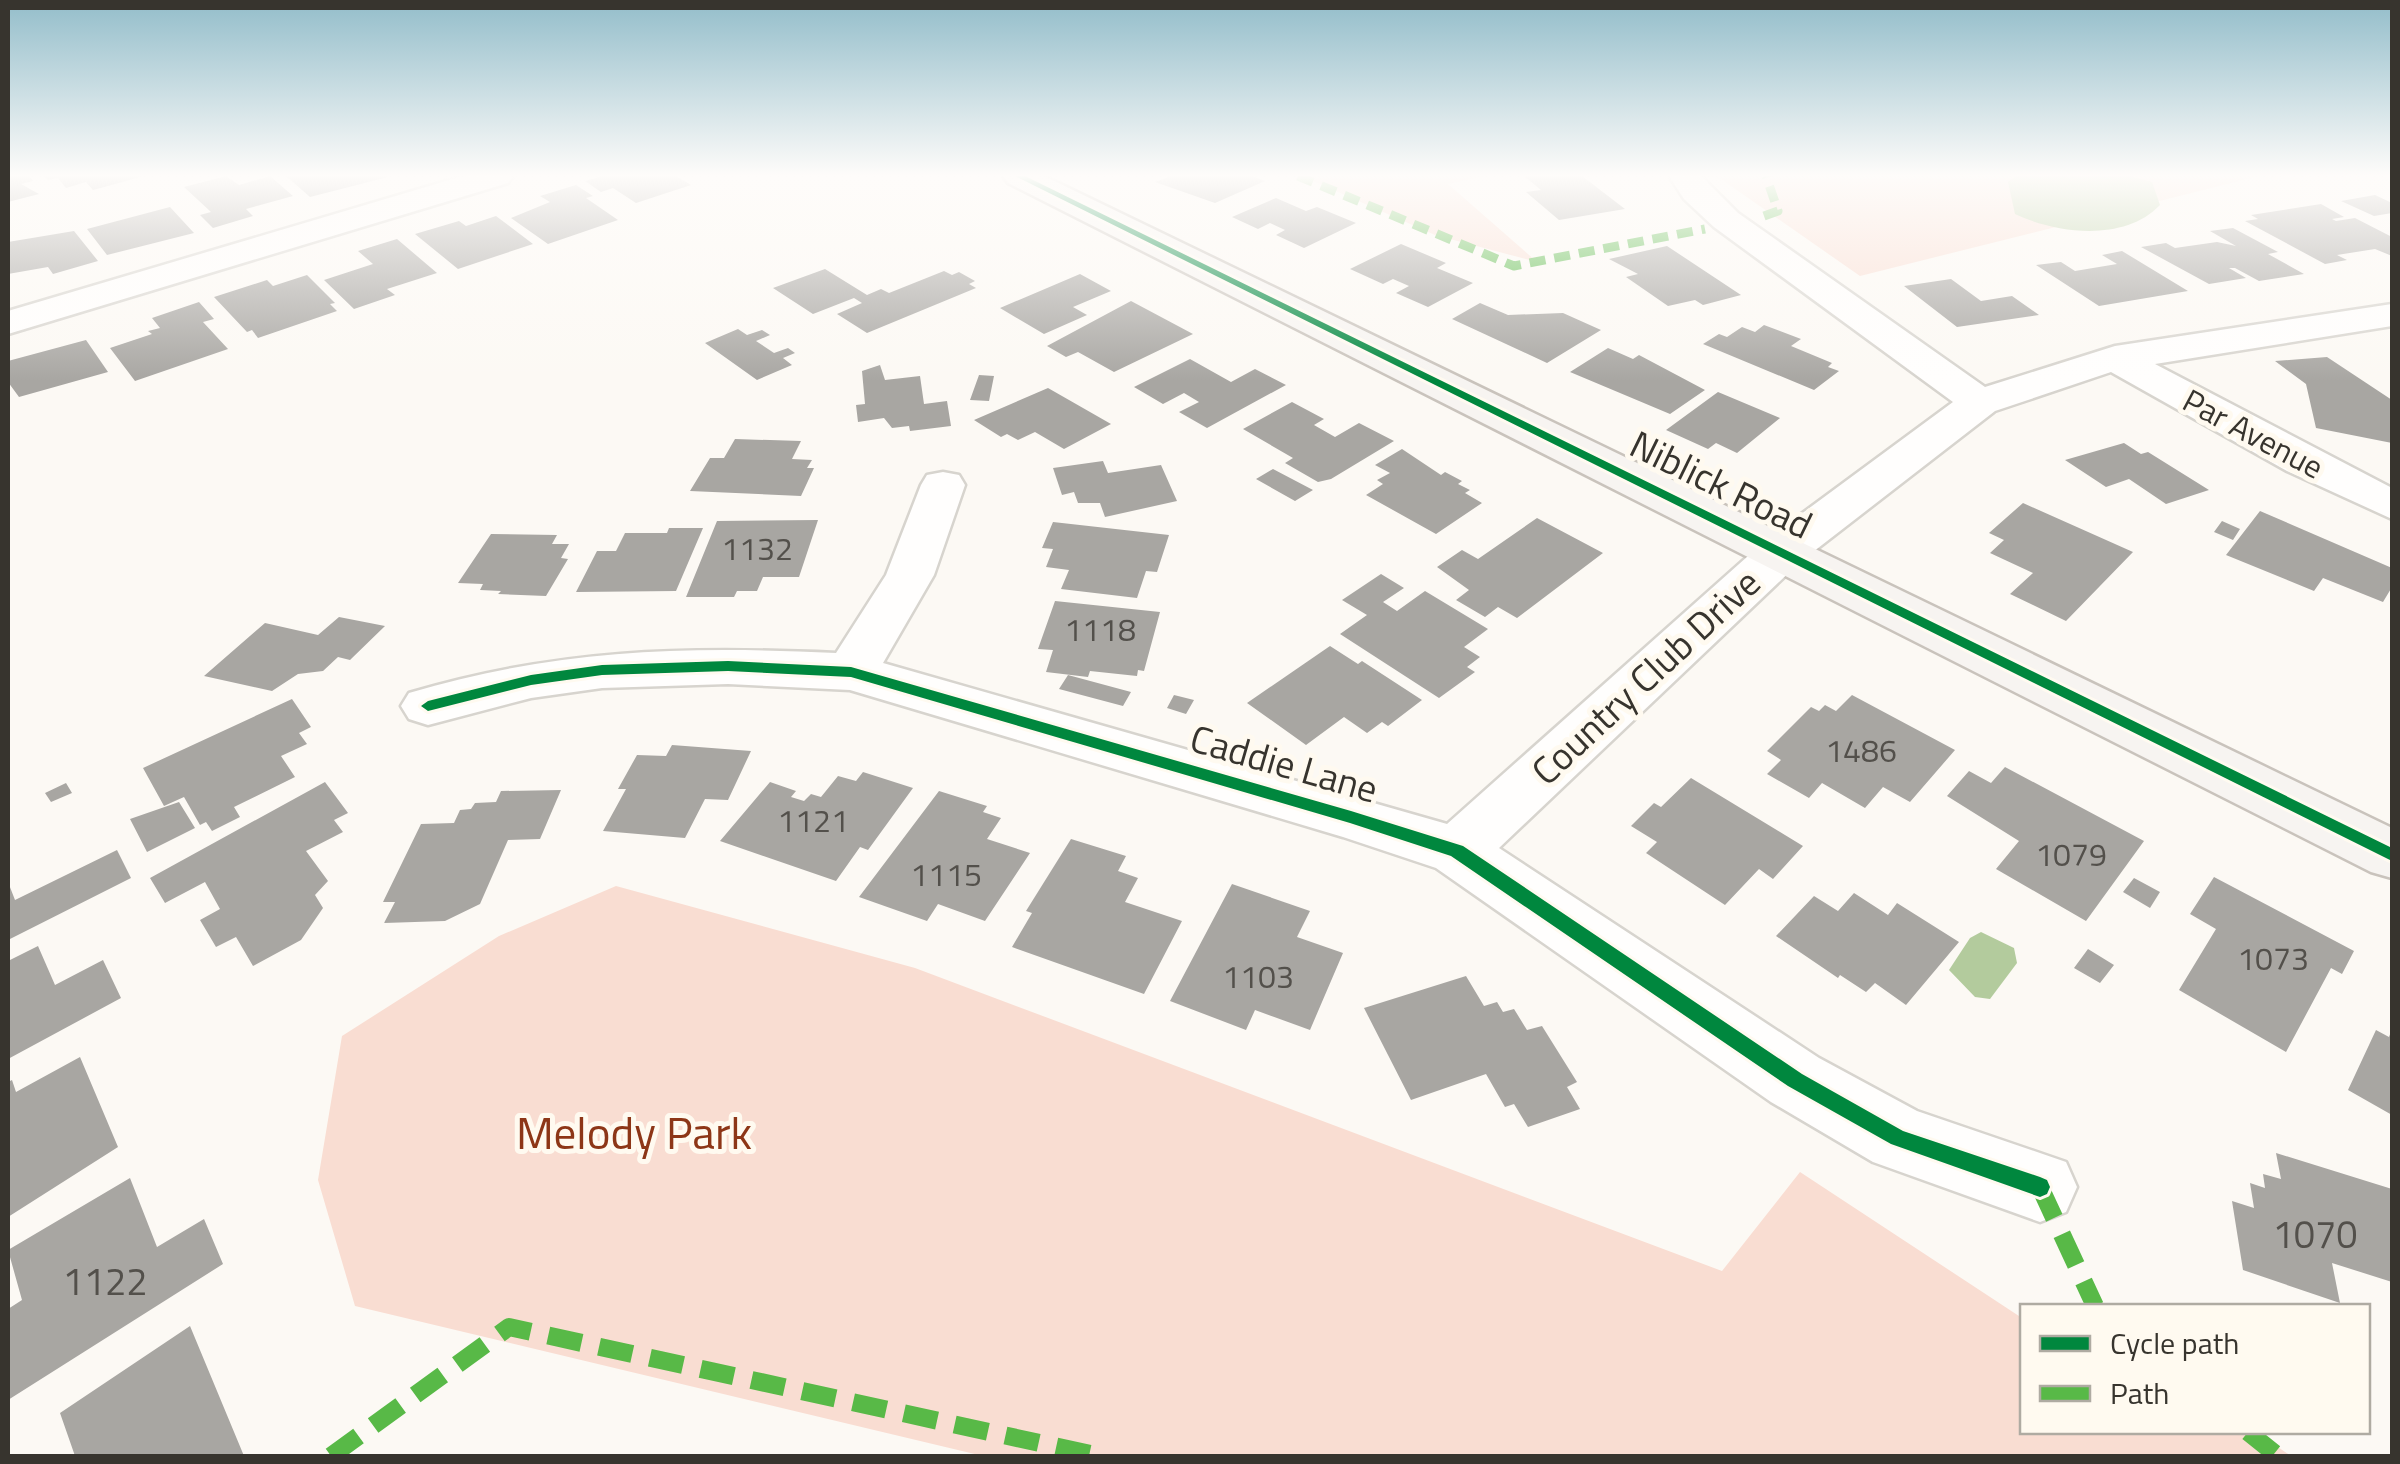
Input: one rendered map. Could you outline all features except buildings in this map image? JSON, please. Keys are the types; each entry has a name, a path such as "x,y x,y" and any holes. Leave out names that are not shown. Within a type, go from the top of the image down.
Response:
{"main road":[{"name":"Niblick Road","path":"1158,244 2392,856"}],"street":[{"path":"8,324 271,244"},
{"path":"1760,244 1980,402"},
{"name":"Country Club Drive","path":"1457,851 1784,552 1980,402 2115,358 2392,315"},
{"name":"Par Avenue","path":"2115,358 2303,462 2392,506"},
{"path":"851,672 910,575 943,485"},
{"name":"Caddie Lane","path":"428,706 532,680 602,670 728,666 851,672 1457,851 1796,1080 1898,1138 2040,1187"}],"green space":[{"path":"1470,244 1517,244 1537,262"},
{"path":"1815,244 1986,244 1860,276"},
{"name":"Melody Park","path":"616,886 915,968 1722,1271 1800,1172 2020,1317 2020,1434 2259,1434 2291,1456 983,1456 355,1306 318,1180 342,1036 499,936"}],"shaded area":[{"path":"1981,932 2014,948 2017,963 1990,999 1975,997 1949,970 1970,938"}],"marked path":[{"path":"1462,244 1514,266 1626,244"},
{"path":"2040,1187 2094,1304"},
{"path":"331,1456 509,1327 1099,1456"},
{"path":"2250,1434 2278,1456"}],"cycle path":[{"path":"1157,244 2392,855"},
{"path":"428,706 531,680 602,670 728,666 851,672 1351,817 1457,851 1795,1080 1898,1138 2040,1187"}]}
